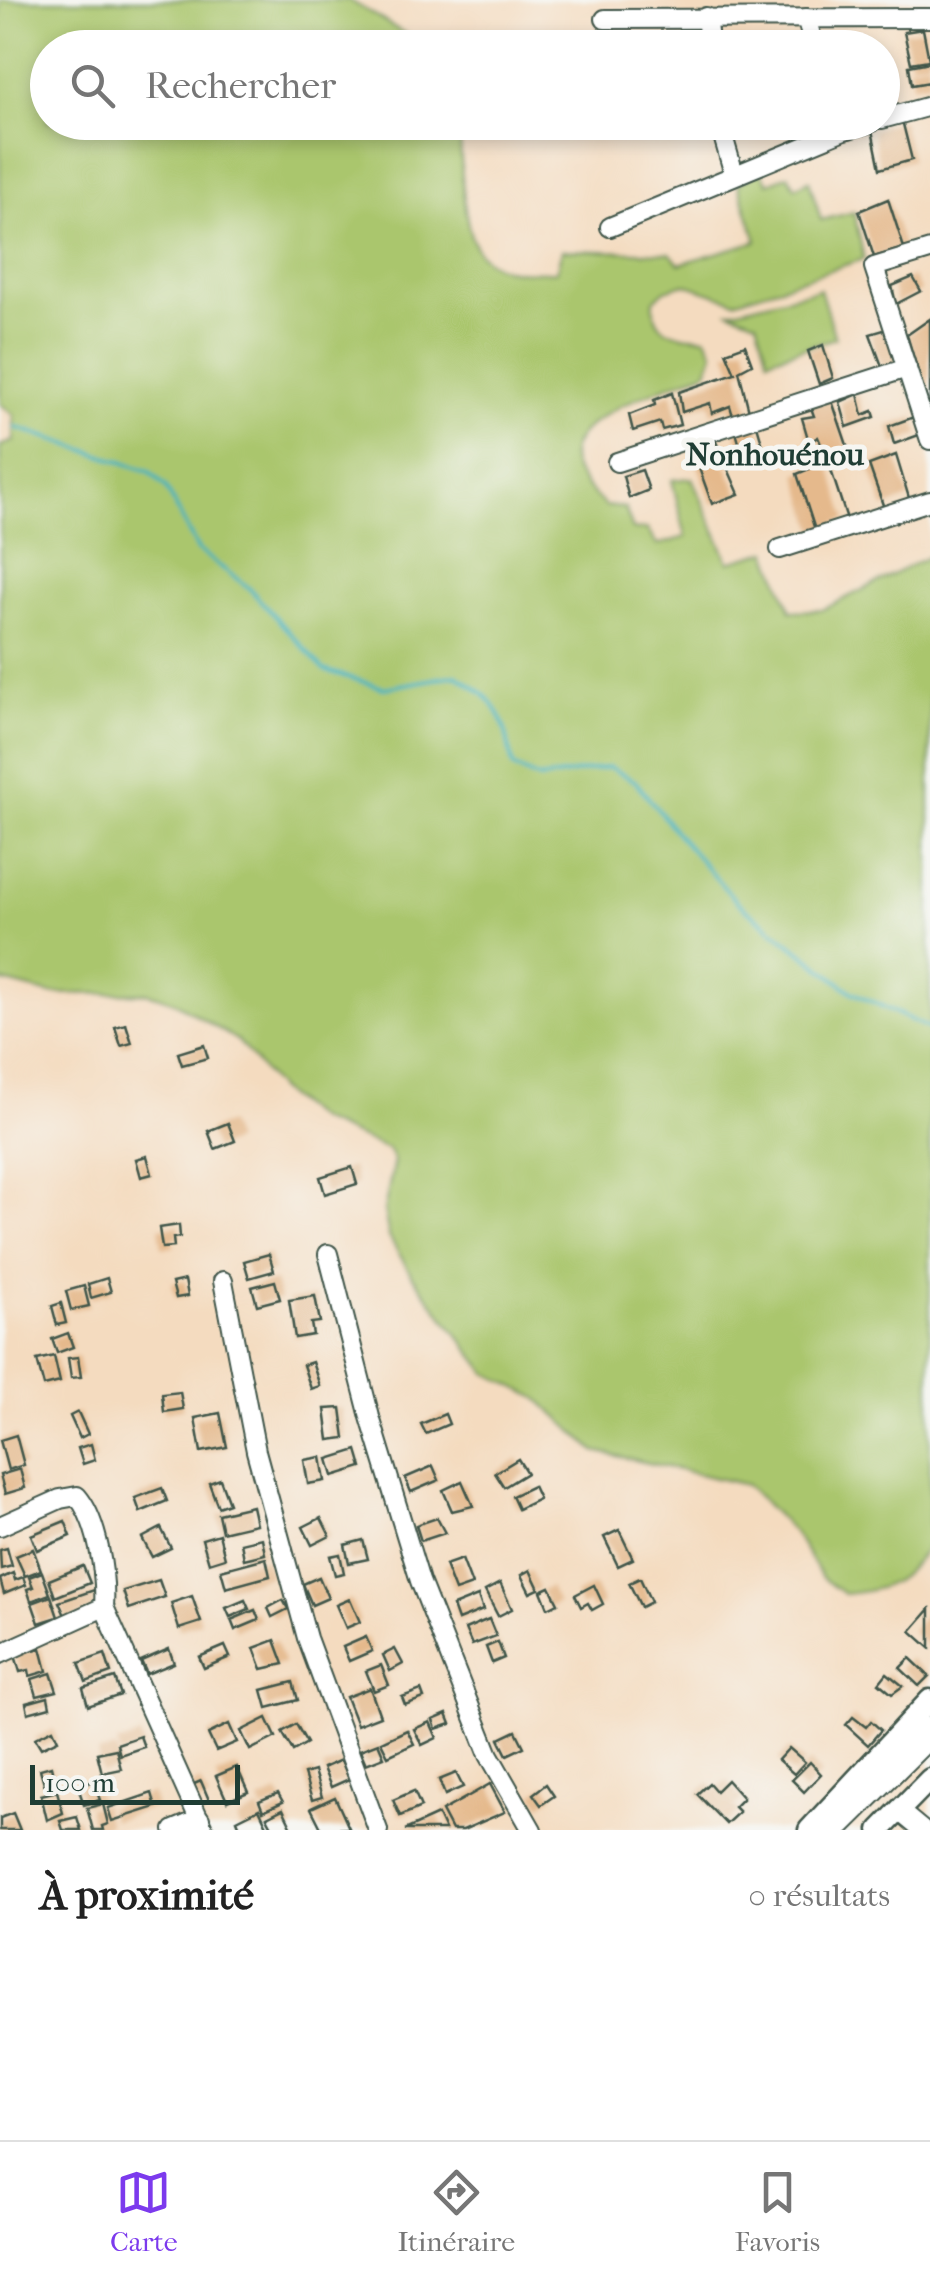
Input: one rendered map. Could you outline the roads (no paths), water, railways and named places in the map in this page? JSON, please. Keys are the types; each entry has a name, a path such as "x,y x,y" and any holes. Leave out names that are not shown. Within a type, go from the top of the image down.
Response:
{"highway":[{"path":"830,1830 930,1731"},
{"path":"854,1830 930,1756"}],"street":[{"path":"706,18 708,30"},
{"path":"806,18 810,30"},
{"path":"604,19 930,18"},
{"path":"900,114 930,106"},
{"path":"724,140 734,174"},
{"path":"610,227 811,140"},
{"path":"930,250 874,268 930,440"},
{"path":"617,462 907,368"},
{"path":"780,550 930,501"},
{"path":"328,1254 370,1417 420,1581 489,1756 532,1830"},
{"path":"223,1281 256,1451 307,1638 378,1830"},
{"path":"0,1526 60,1499 77,1496 88,1508 105,1582 104,1607 202,1825 174,1830"},
{"path":"0,1654 104,1607"},
{"path":"809,1830 930,1700"},
{"path":"880,1830 930,1778"},
{"path":"898,1811 922,1830"}],"waterway":[{"path":"15,427 149,471 165,486 198,550 248,587 324,670 384,688 456,675 483,694 498,712 513,767 539,779 609,767 635,781 737,902 852,992 930,1029"}],"district":[{"name":"Nonhouénou","path":"775,454"}]}
